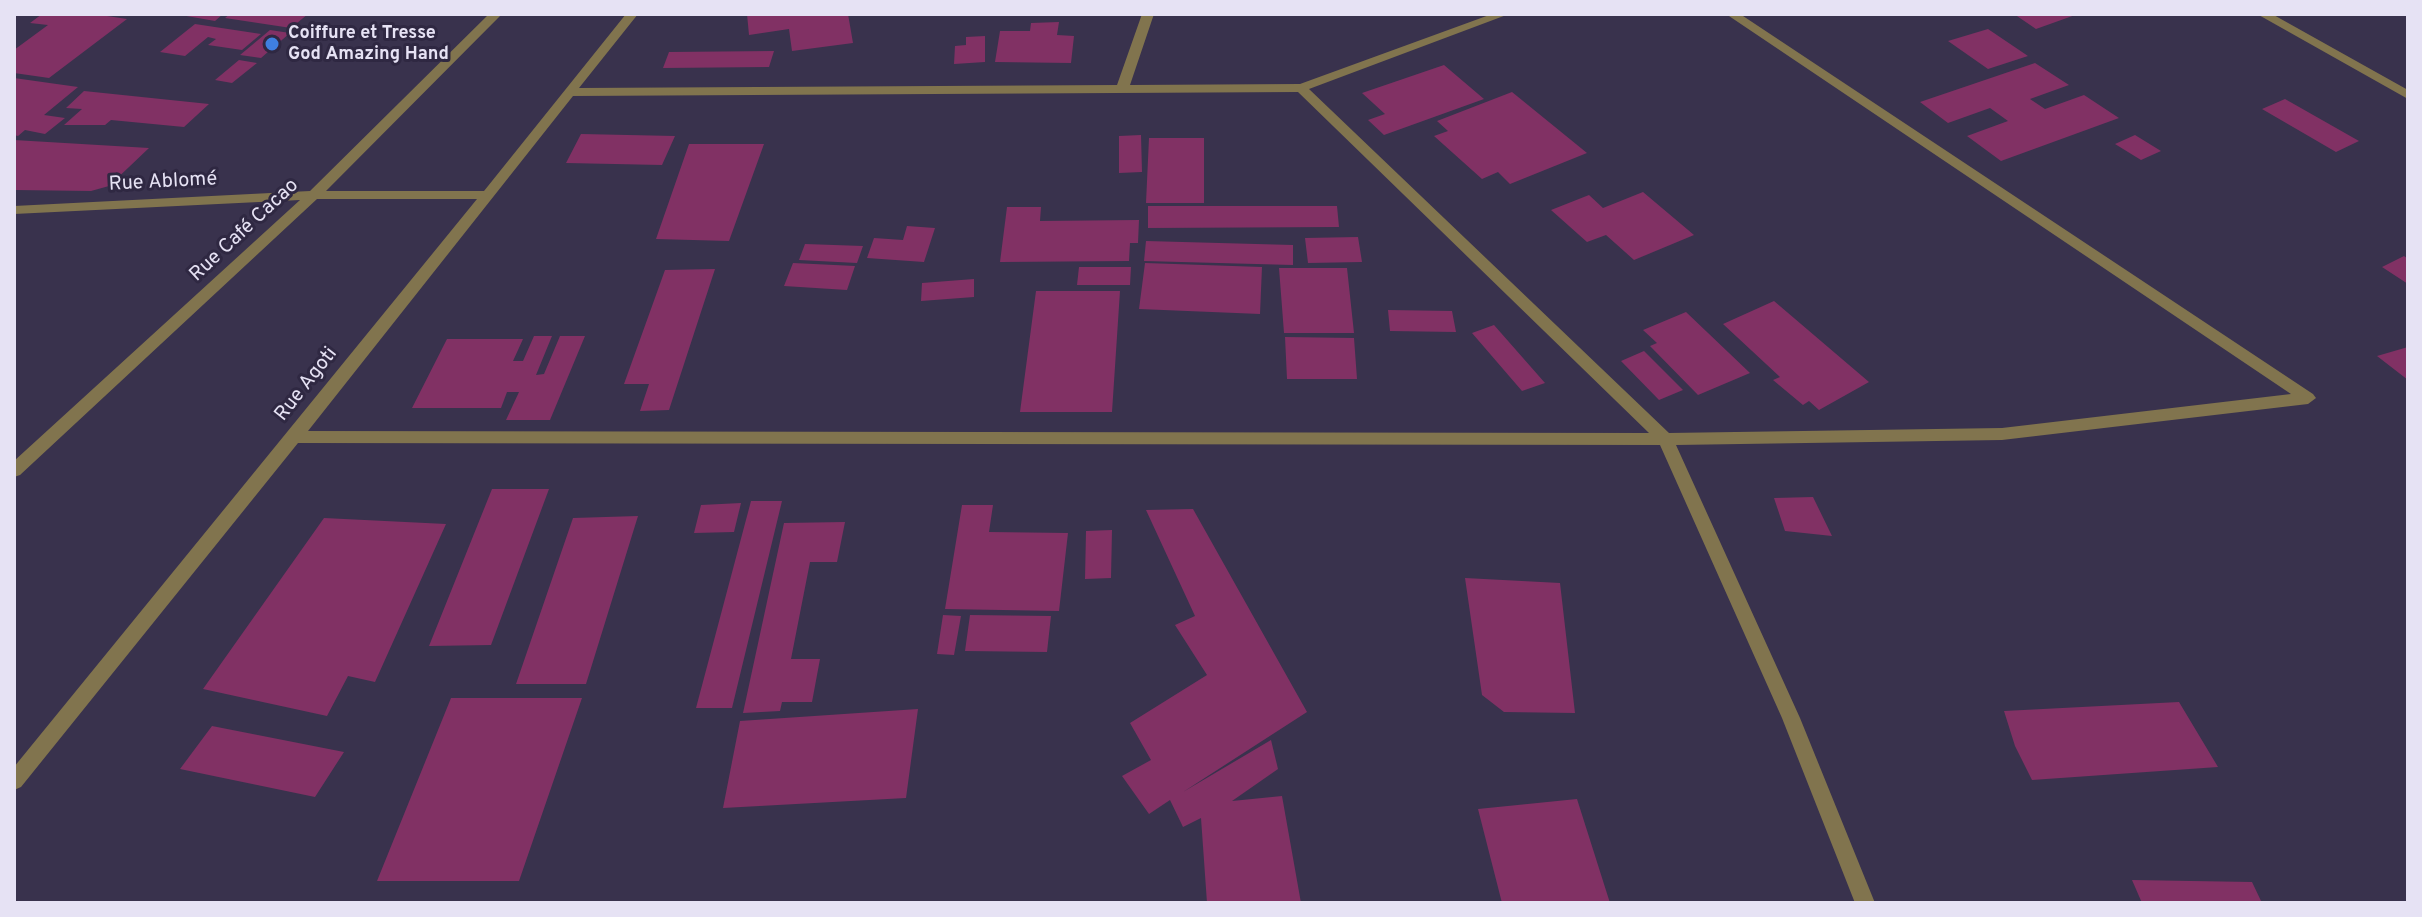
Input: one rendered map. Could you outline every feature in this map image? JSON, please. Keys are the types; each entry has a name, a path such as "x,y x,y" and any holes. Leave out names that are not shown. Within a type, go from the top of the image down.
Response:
{"street":[{"name":"Rue Café Cacao","path":"14,471 314,195 496,14"},
{"name":"Rue Agoti","path":"14,781 632,14"},
{"path":"1122,90 1148,14"},
{"path":"572,92 1301,88 1503,14"},
{"path":"294,437 1665,439 2002,434 2308,398 1732,14"},
{"path":"2263,14 2408,95"},
{"path":"1301,88 1665,439 1791,718 1865,903"},
{"name":"Rue Ablomé","path":"14,210 314,195 484,195"}],"building":[{"path":"42,14 94,14 127,19 49,78 14,73 14,50 48,25 30,23"},
{"path":"175,14 223,14 215,21"},
{"path":"230,14 308,14 291,28 225,18"},
{"path":"747,14 848,14 853,43 792,51 789,29 749,35"},
{"path":"2014,14 2078,14 2036,29"},
{"path":"1059,22 1057,35 1074,36 1071,63 995,62 1000,31 1030,31 1031,23"},
{"path":"195,24 261,34 242,50 208,45 216,39 208,37 185,56 160,52"},
{"path":"1988,29 2028,56 1988,69 1948,41"},
{"path":"270,30 290,33 261,58 240,55"},
{"path":"985,36 985,62 954,64 955,46 966,45 966,37"},
{"path":"774,51 769,67 663,68 669,52"},
{"path":"239,60 257,63 232,83 215,80"},
{"path":"2035,63 2069,85 2030,99 2045,109 2084,95 2119,118 2001,161 1967,136 2008,121 1990,108 1948,123 1920,102"},
{"path":"1444,65 1484,99 1384,135 1368,120 1385,114 1362,93"},
{"path":"14,78 78,87 44,115 65,118 45,134 25,130 18,136 14,135"},
{"path":"84,91 209,104 184,127 111,120 105,125 64,125 82,109 66,108"},
{"path":"1512,92 1587,153 1510,184 1498,172 1482,179 1434,136 1448,131 1437,121"},
{"path":"2285,99 2359,141 2336,152 2262,109"},
{"path":"581,134 675,136 662,165 566,163"},
{"path":"1141,135 1142,172 1119,173 1119,136"},
{"path":"2135,135 2161,151 2141,160 2115,144"},
{"path":"1149,138 1204,138 1204,203 1146,203"},
{"path":"14,140 149,148 109,186 91,191 14,190"},
{"path":"689,144 764,144 729,241 656,239"},
{"path":"1643,192 1694,235 1634,260 1606,235 1587,242 1551,210 1589,195 1603,208"},
{"path":"1148,206 1337,206 1339,227 1148,228"},
{"path":"1007,207 1041,207 1040,221 1139,220 1138,243 1130,243 1129,261 1000,262"},
{"path":"907,226 935,228 924,262 867,258 874,238 903,240"},
{"path":"1358,237 1362,262 1308,263 1305,238"},
{"path":"1146,241 1293,245 1293,265 1144,261"},
{"path":"805,244 863,246 857,263 799,260"},
{"path":"2404,256 2408,259 2408,284 2382,267"},
{"path":"793,263 855,266 847,290 784,286"},
{"path":"1145,263 1262,267 1260,314 1139,309"},
{"path":"1079,267 1131,267 1130,285 1077,285"},
{"path":"1279,268 1347,268 1354,333 1284,333"},
{"path":"715,269 669,410 640,411 649,384 624,384 665,270"},
{"path":"974,279 974,297 921,301 922,283"},
{"path":"1036,291 1120,291 1112,412 1020,412"},
{"path":"1774,301 1869,382 1819,410 1809,401 1803,405 1773,380 1780,377 1723,324"},
{"path":"1388,310 1452,311 1456,332 1390,331"},
{"path":"1686,312 1750,373 1698,395 1650,346 1657,343 1643,330"},
{"path":"1494,325 1545,383 1522,391 1472,333"},
{"path":"534,336 552,336 536,375 544,374 560,336 585,336 550,420 506,420 519,392 507,392 501,408 412,408 447,339 523,339 513,361 523,361"},
{"path":"1285,337 1354,338 1357,379 1287,379"},
{"path":"2408,347 2408,380 2377,356"},
{"path":"1644,351 1683,390 1659,400 1621,361"},
{"path":"492,489 549,489 491,645 429,646"},
{"path":"1813,497 1832,536 1785,531 1774,498"},
{"path":"751,501 782,501 732,708 696,708"},
{"path":"741,503 734,532 694,533 701,505"},
{"path":"962,505 993,505 989,532 1068,533 1059,611 945,609"},
{"path":"1193,509 1307,712 1183,792 1271,740 1278,769 1232,801 1282,796 1301,903 1207,903 1201,818 1183,827 1170,800 1149,814 1122,776 1151,760 1130,723 1207,675 1175,625 1195,616 1146,510"},
{"path":"638,516 586,684 516,684 573,518"},
{"path":"324,518 446,524 375,682 348,676 327,716 203,689"},
{"path":"845,522 837,562 810,562 791,659 820,659 812,702 782,702 780,711 743,713 784,523"},
{"path":"1112,530 1111,578 1085,579 1086,531"},
{"path":"1465,578 1560,583 1575,713 1504,712 1482,695"},
{"path":"943,615 961,616 954,655 937,654"},
{"path":"970,615 1051,616 1047,652 965,651"},
{"path":"451,698 582,698 519,881 377,881"},
{"path":"2179,702 2218,767 2032,780 2015,746 2004,711"},
{"path":"918,709 906,798 723,808 740,721"},
{"path":"212,726 344,752 315,797 180,769"},
{"path":"1577,799 1610,903 1502,903 1478,809"},
{"path":"2132,880 2252,882 2262,903 2142,903"}],"place":[{"name":"Coiffure et Tresse God Amazing Hand","path":"272,44"}]}
